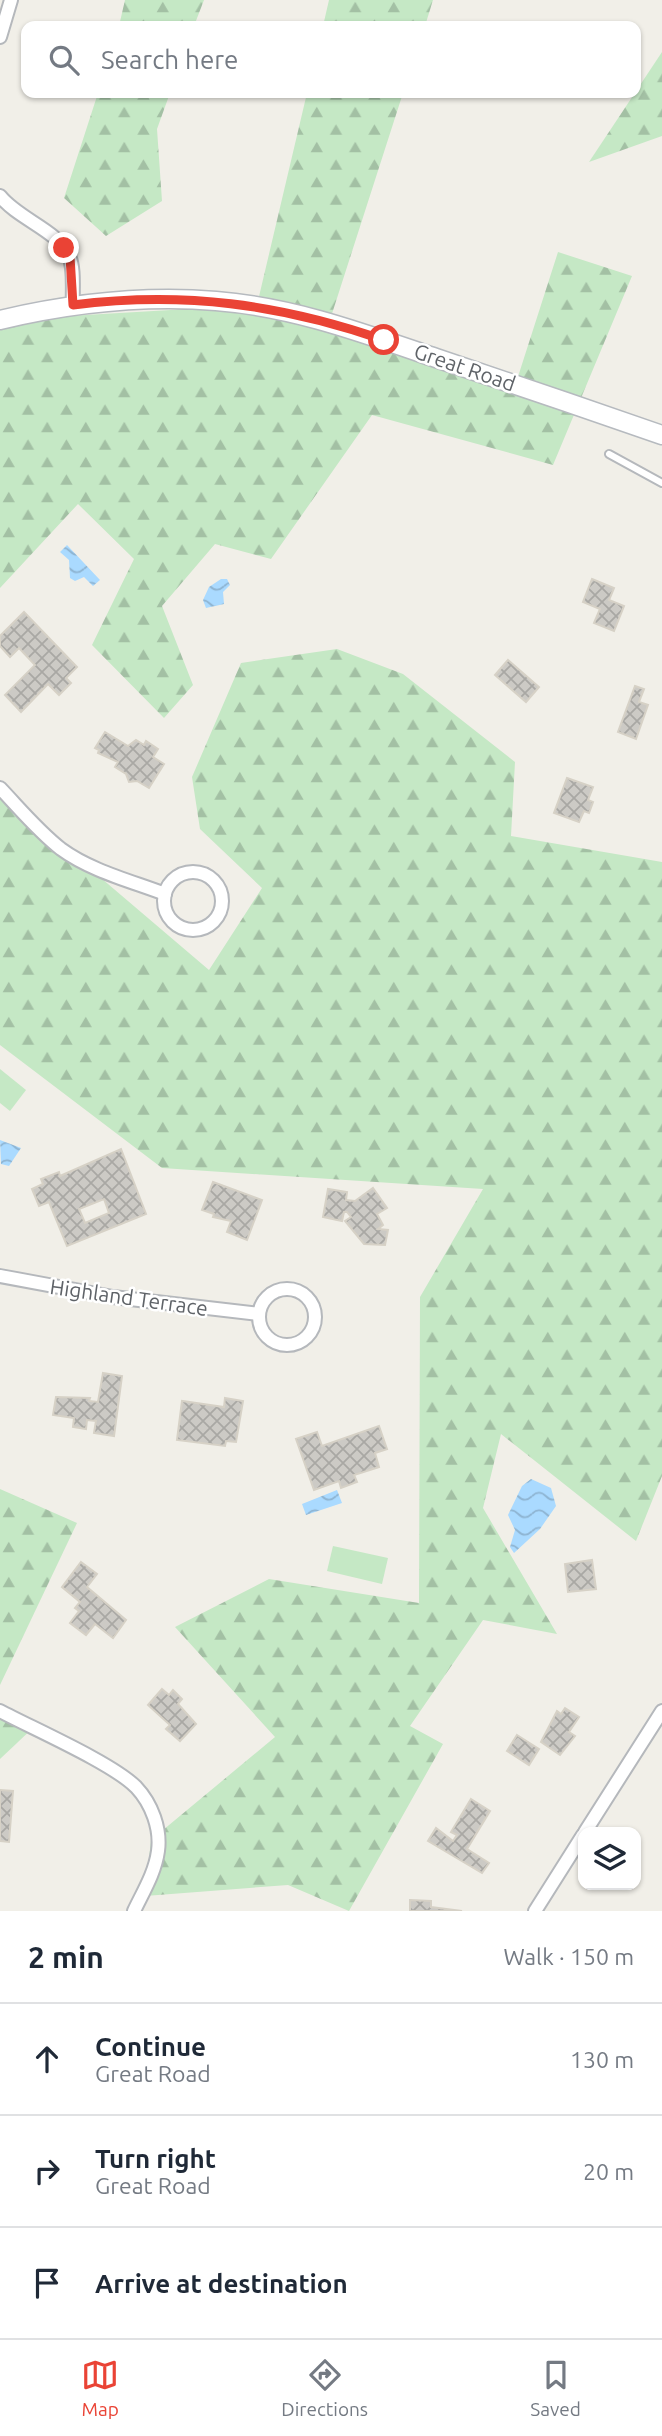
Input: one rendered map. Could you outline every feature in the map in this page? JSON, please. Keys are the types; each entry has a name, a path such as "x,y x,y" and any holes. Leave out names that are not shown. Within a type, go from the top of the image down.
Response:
{"street":[{"path":"0,37 11,0"},
{"path":"0,196 20,216 57,239 70,257 73,305"},
{"name":"Great Road","path":"0,320 108,300 176,299 237,303 307,315 662,435"},
{"path":"0,788 41,832 64,850 86,863 165,894"},
{"path":"202,873 219,889 220,912 214,922 203,928 182,928 167,914 165,894 170,883 179,875 202,873"},
{"name":"Highland Terrace","path":"0,1276 113,1297 259,1314"},
{"path":"290,1289 310,1300 316,1321 305,1340 284,1346 265,1336 259,1314 270,1295 290,1289"},
{"path":"0,1711 121,1775 146,1800 154,1816 158,1849 154,1868 134,1911"},
{"path":"588,1827 662,1711"},
{"path":"535,1911 578,1843"}],"lane":[{"path":"609,454 662,483"}],"green space":[{"path":"125,0 204,0 196,21 120,21"},
{"path":"329,0 433,0 427,21 324,21"},
{"path":"662,52 662,136 589,162 631,98 641,98 641,84"},
{"path":"96,98 168,98 157,129 162,201 106,236 64,198"},
{"path":"306,98 401,98 329,323 515,386 558,252 632,276 553,465 372,415 271,559 215,544 162,606 193,685 164,718 92,645 134,559 78,504 0,588 0,320 257,305"},
{"path":"337,649 403,674 515,762 511,836 662,862 662,1476 636,1541 501,1434 483,1508 557,1634 483,1620 410,1726 443,1744 349,1911 288,1885 145,1896 151,1840 275,1737 175,1627 269,1579 419,1603 420,1297 483,1189 162,1168 0,1045 0,792 209,970 262,888 200,829 192,777 241,663"},
{"path":"0,1069 26,1090 10,1111 0,1103"},
{"path":"0,1489 77,1523 0,1685"},
{"path":"333,1546 388,1558 382,1584 327,1571"},
{"path":"0,1703 35,1726 0,1759"}],"water":[{"path":"67,545 100,580 93,586 84,577 75,581 70,578 69,560 60,552"},
{"path":"221,579 227,579 230,585 223,592 224,604 206,608 203,600 209,587"},
{"path":"0,1140 21,1148 9,1166 1,1164"},
{"path":"531,1479 551,1488 556,1506 540,1529 514,1553 510,1547 515,1530 508,1515 522,1486"},
{"path":"337,1490 342,1503 306,1515 302,1504"}],"building":[{"path":"592,579 614,588 609,600 624,606 614,631 594,623 600,609 583,602"},
{"path":"24,612 77,667 66,678 71,683 59,695 48,684 21,712 5,695 35,665 19,648 10,657 0,646 0,636"},
{"path":"508,660 539,687 526,702 495,675"},
{"path":"635,686 644,689 639,702 648,705 636,739 618,732"},
{"path":"105,732 128,746 136,740 144,745 146,741 158,749 153,757 164,764 149,788 137,781 129,782 126,774 115,767 118,762 98,753 99,750 95,748"},
{"path":"567,778 593,787 588,800 593,802 589,813 584,811 579,822 554,813"},
{"path":"121,1149 146,1214 67,1246 49,1202 39,1206 32,1189 43,1184 41,1179 59,1172 60,1176","holes":["104,1199 109,1213 85,1223 79,1209"]},
{"path":"213,1182 262,1200 247,1240 227,1232 231,1221 213,1217 214,1214 202,1210"},
{"path":"373,1188 387,1208 377,1214 383,1225 378,1229 388,1230 385,1245 364,1244 345,1221 351,1217 347,1212 344,1212 342,1221 323,1217 328,1189 347,1192 346,1200 355,1201"},
{"path":"103,1373 122,1376 114,1436 94,1433 96,1421 87,1420 86,1429 73,1427 74,1418 53,1415 56,1397 90,1398 89,1401 98,1402"},
{"path":"225,1398 243,1401 236,1442 226,1441 225,1446 177,1440 182,1401 224,1407"},
{"path":"379,1426 387,1449 375,1453 379,1467 354,1475 357,1482 341,1488 339,1481 314,1490 296,1439 317,1432 322,1446"},
{"path":"592,1560 596,1589 568,1592 565,1564"},
{"path":"81,1562 97,1574 87,1587 126,1620 113,1638 95,1624 86,1635 70,1623 79,1611 75,1608 80,1602 62,1587"},
{"path":"162,1689 169,1695 173,1690 182,1699 178,1704 196,1724 180,1741 166,1729 170,1725 148,1705"},
{"path":"565,1708 579,1717 569,1732 575,1736 560,1755 541,1742 557,1711 561,1714"},
{"path":"517,1735 539,1749 529,1765 507,1751"},
{"path":"0,1790 13,1791 9,1842 0,1841"},
{"path":"471,1799 490,1811 467,1849 489,1863 482,1873 428,1841 436,1828 453,1841 457,1835 451,1832"},
{"path":"410,1900 431,1901 431,1907 462,1911 410,1911"}],"route":[{"path":"64,248 70,257 73,305 108,300 162,298 216,301 307,315 384,340"}]}
